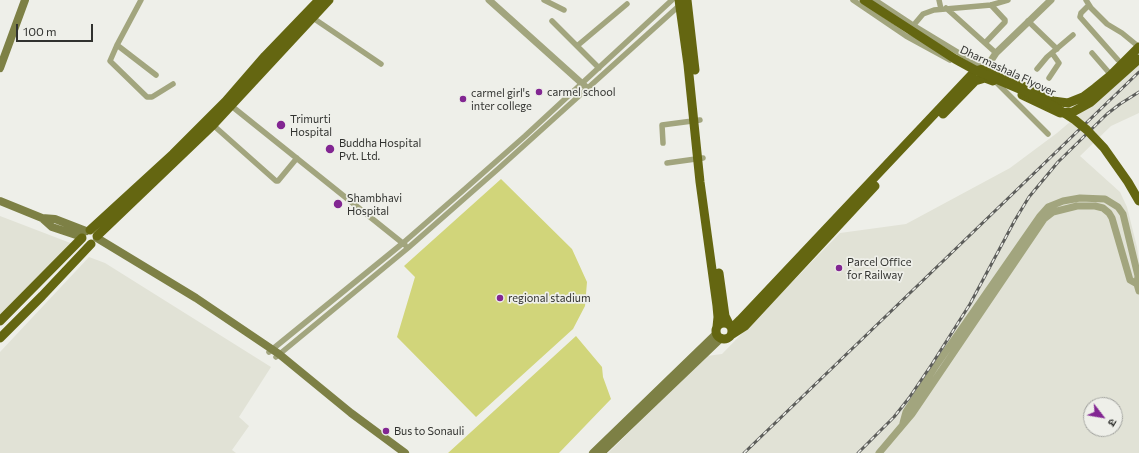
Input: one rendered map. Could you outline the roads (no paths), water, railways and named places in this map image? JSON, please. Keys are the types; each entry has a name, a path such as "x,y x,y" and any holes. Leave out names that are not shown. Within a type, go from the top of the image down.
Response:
{"main road":[{"path":"0,68 25,0"},
{"path":"0,322 90,237 213,125 265,56 319,0"},
{"path":"0,338 42,296 90,237 173,154 229,103 329,0"},
{"name":"Dharmashala Flyover","path":"864,0 955,60 1029,93 1075,120 1104,148 1124,176 1139,201"},
{"path":"593,453 718,333 717,306 697,120 681,1"},
{"path":"730,329 973,73 985,68 1054,101 1068,103 1083,97 1111,75 1139,47"},
{"path":"730,329 745,326 918,139 975,81 985,78 996,82 1053,111 1068,114 1091,102 1139,59"},
{"path":"701,158 726,316 730,329 728,338 718,333"},
{"path":"0,201 42,218 55,219 90,237 196,298 274,353 350,413 405,453"},
{"path":"601,453 718,333 720,324 724,323 730,329"},
{"path":"274,353 341,410 396,453"}],"street":[{"path":"141,0 117,45 111,59 111,63 145,96 152,97 173,84"},
{"path":"489,0 585,86"},
{"path":"544,0 564,10"},
{"path":"853,0 906,36 973,73"},
{"path":"875,0 913,25 985,68 996,53 1051,0"},
{"path":"939,0 943,8 996,53"},
{"path":"906,36 923,14 934,10 1008,0"},
{"path":"274,353 408,248 585,86 681,1"},
{"path":"274,353 585,86 598,68 681,1"},
{"path":"985,43 1005,22 993,3"},
{"path":"1118,60 1080,17 1088,3 1107,24 1122,33 1139,47"},
{"path":"577,46 627,4"},
{"path":"313,18 381,64"},
{"path":"552,21 598,68"},
{"path":"1028,22 1054,51 1059,63 1049,78"},
{"path":"1037,69 1054,51 1073,35"},
{"path":"117,45 156,75"},
{"path":"1092,53 1111,75"},
{"path":"996,82 1048,134"},
{"path":"229,103 408,248"},
{"path":"663,143 662,125 697,120"},
{"path":"213,125 276,181 278,181 297,158"},
{"path":"668,163 701,158"},
{"path":"902,425 906,412 935,367 1040,216 1048,207 1063,201 1086,198 1105,199 1118,208 1123,214 1138,276 1138,287"},
{"path":"879,453 912,414 1042,223 1053,212 1078,206 1094,206 1102,208 1109,213 1112,218 1130,280 1138,287"},
{"path":"436,214 440,220"}],"railway":[{"path":"744,453 1139,72"},
{"path":"858,453 894,417 932,364 970,304 1029,197 1058,162 1107,114 1139,92"}],"place":[{"name":"carmel school","path":"539,92"},
{"name":"carmel girl's inter college","path":"463,99"},
{"name":"Trimurti Hospital","path":"281,125"},
{"name":"Buddha Hospital Pvt. Ltd.","path":"330,149"},
{"name":"Shambhavi Hospital","path":"338,204"},
{"name":"Parcel Office for Railway","path":"839,268"},
{"name":"regional stadium","path":"500,298"},
{"name":"Bus to Sonauli","path":"386,431"}]}
